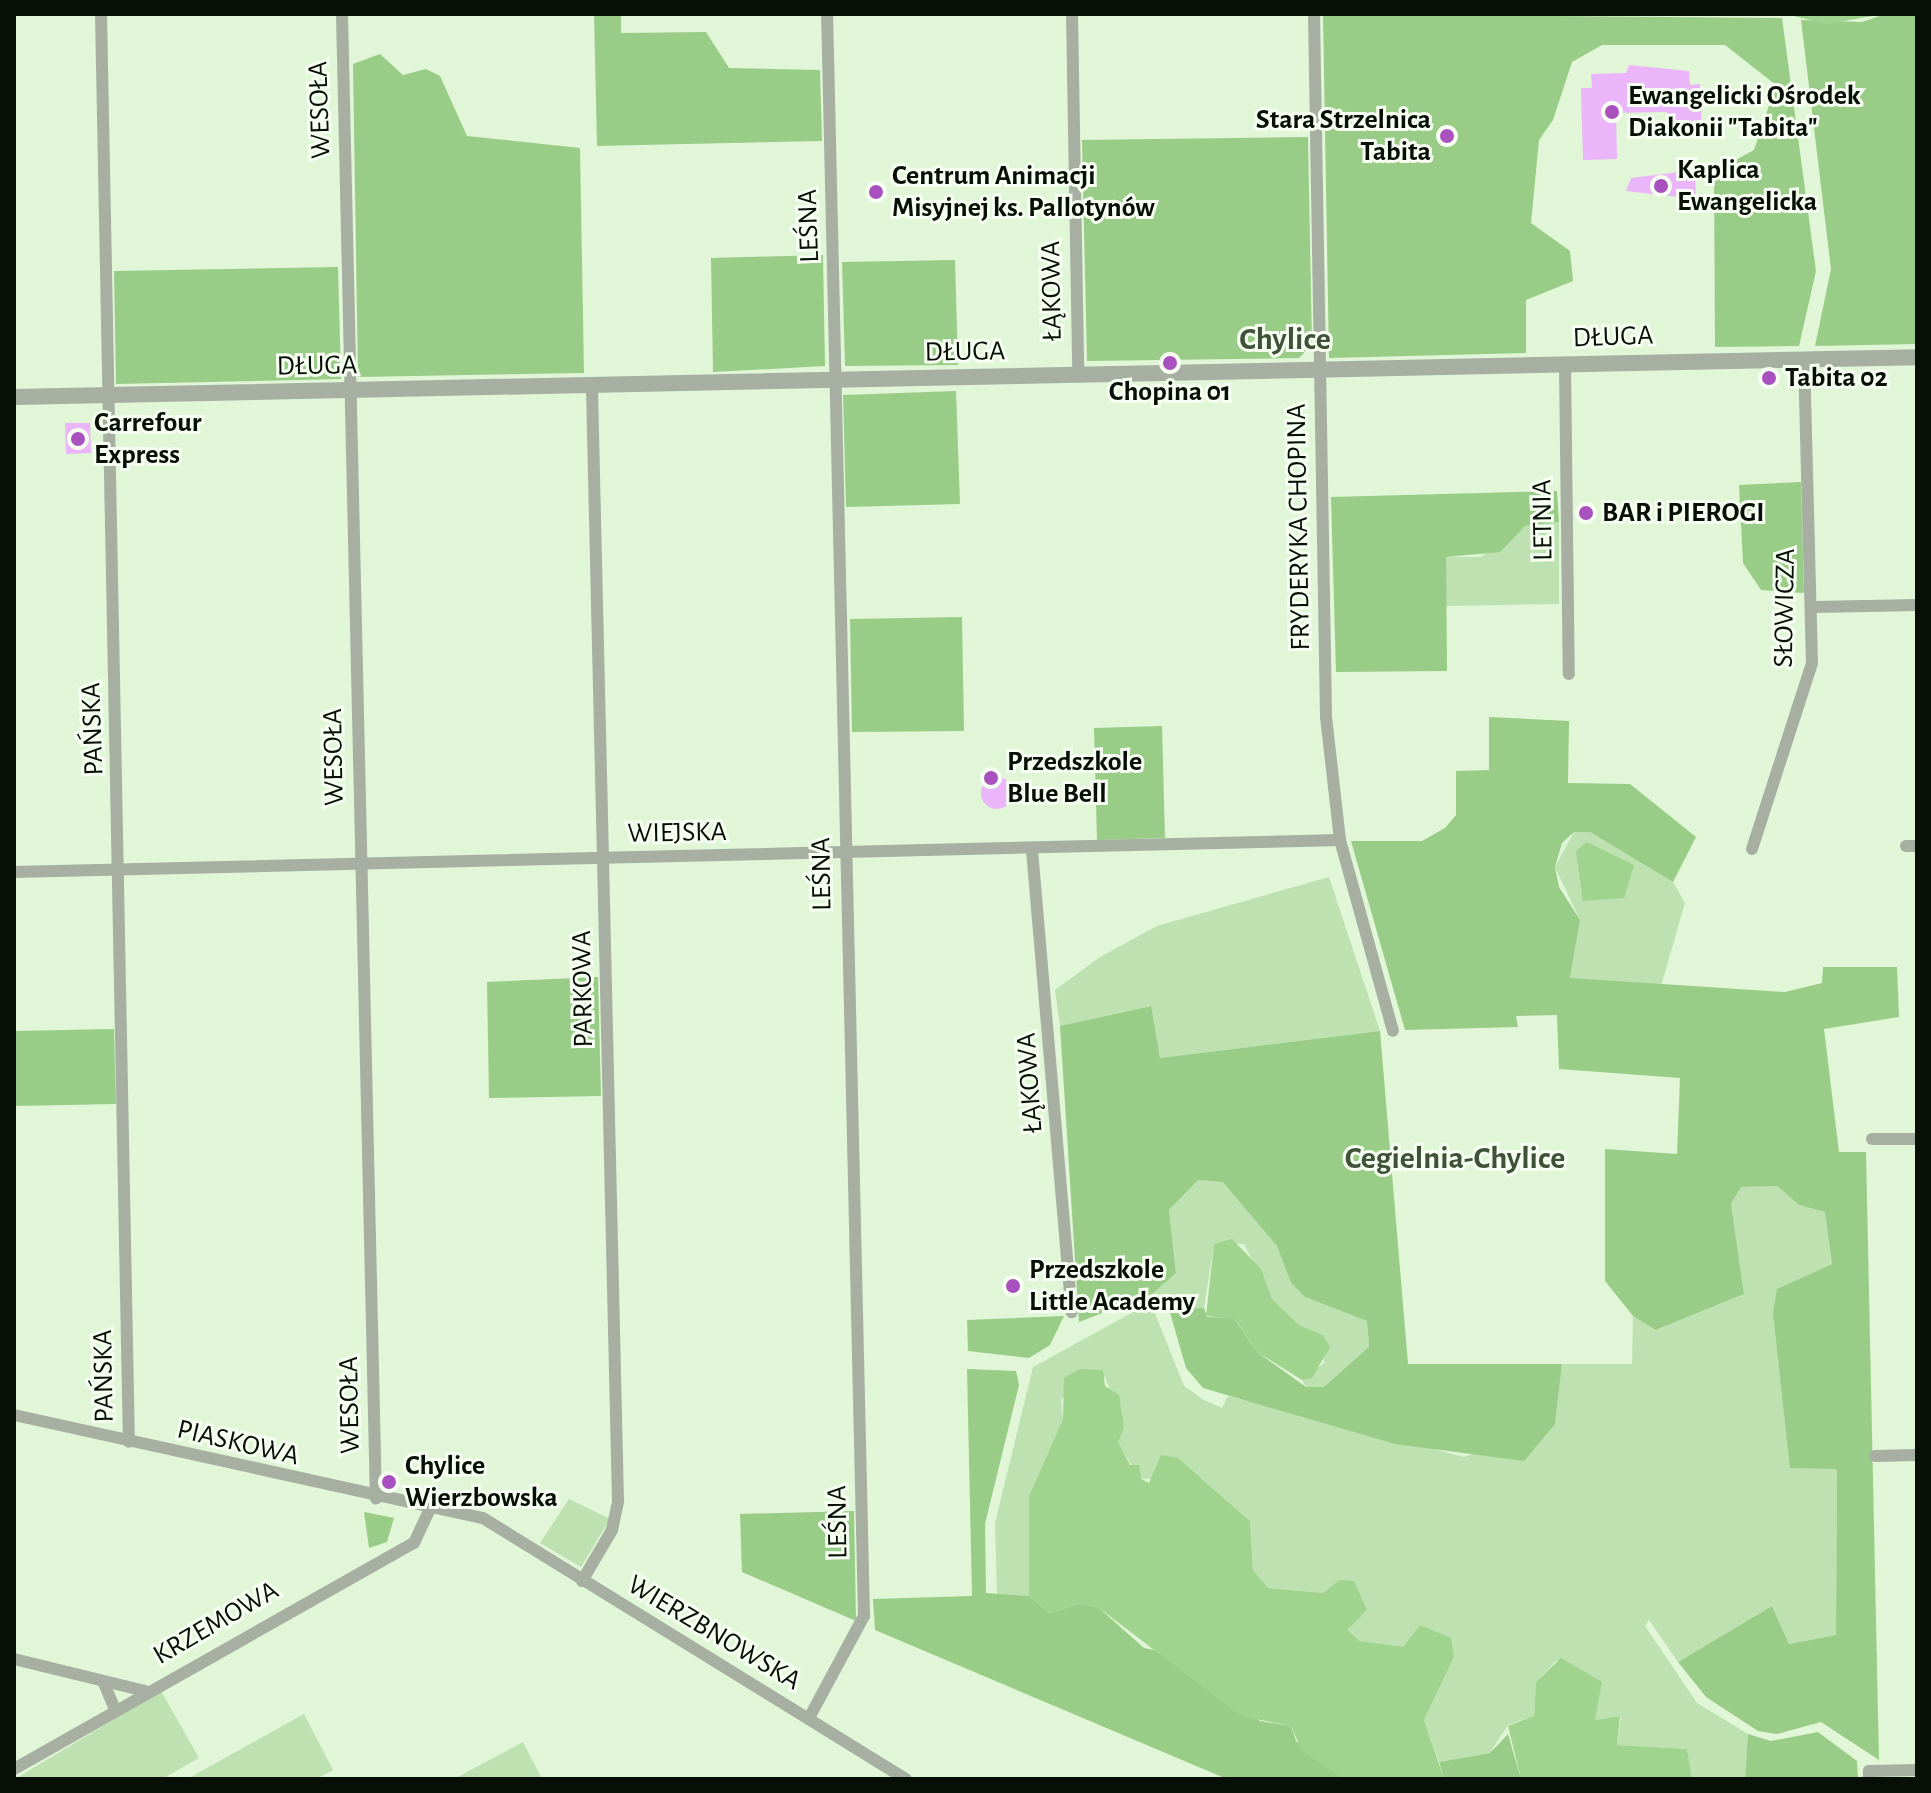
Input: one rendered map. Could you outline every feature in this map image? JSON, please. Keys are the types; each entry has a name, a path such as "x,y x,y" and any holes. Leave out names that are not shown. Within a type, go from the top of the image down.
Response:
{"street":[{"name":"PAŃSKA","path":"101,14 106,395 120,870 129,1442"},
{"name":"WESOŁA","path":"342,14 376,1499"},
{"name":"LEŚNA","path":"809,1718 864,1616 827,14"},
{"name":"ŁĄKOWA","path":"1072,14 1078,375"},
{"name":"FRYDERYKA CHOPINA","path":"1314,14 1326,717 1340,840 1393,1031"},
{"name":"DŁUGA","path":"14,397 1917,357"},
{"name":"SŁOWICZA","path":"1752,849 1801,710 1814,607 1804,359"},
{"name":"LETNIA","path":"1565,365 1569,674"},
{"name":"PARKOWA","path":"582,1581 612,1530 618,1501 592,387"},
{"path":"1814,607 1917,605"},
{"name":"WIEJSKA","path":"14,872 1032,850 1340,840"},
{"name":"ŁĄKOWA","path":"1032,850 1072,1312"},
{"path":"1872,1139 1917,1139"},
{"name":"PIASKOWA","path":"14,1415 497,1527"},
{"path":"1875,1456 1917,1455"},
{"name":"KRZEMOWA","path":"14,1769 145,1691 414,1543 429,1511"},
{"name":"WIERZBNOWSKA","path":"497,1527 906,1779"},
{"path":"14,1659 145,1691"},
{"path":"103,1681 115,1709"},
{"path":"1869,1775 1917,1770"}],"shaded area":[{"path":"594,14 621,14 621,33 706,32 729,68 820,70 822,141 597,146"},
{"path":"1323,14 1782,18 1816,271 1799,346 1715,347 1714,172 1754,150 1776,85 1725,45 1602,45 1572,62 1553,120 1539,140 1531,223 1570,251 1573,281 1526,300 1526,353 1329,358"},
{"path":"1786,14 1885,14 1826,24"},
{"path":"1885,14 1917,14 1917,344 1815,346 1831,269 1801,20 1862,22"},
{"path":"380,54 403,75 426,69 440,76 467,136 580,148 584,373 358,377 353,64"},
{"path":"1308,137 1312,344 1299,358 1087,361 1082,140"},
{"path":"823,255 825,366 713,372 711,258"},
{"path":"955,260 958,365 845,366 842,262"},
{"path":"338,267 341,379 116,384 114,271"},
{"path":"956,391 960,504 846,507 843,395"},
{"path":"1801,482 1804,593 1761,590 1743,563 1739,485"},
{"path":"1557,491 1559,522 1525,526 1500,552 1446,557 1447,671 1336,672 1331,497"},
{"path":"1559,522 1559,604 1446,606 1445,557 1481,557 1525,526"},
{"path":"962,617 964,731 852,732 850,619"},
{"path":"1489,717 1569,721 1568,783 1630,784 1696,837 1673,882 1590,832 1574,832 1562,843 1555,867 1559,887 1580,920 1570,978 1785,992 1822,983 1823,967 1897,967 1899,1017 1824,1029 1839,1152 1866,1152 1879,1760 1821,1722 1777,1734 1758,1731 1706,1697 1678,1662 1772,1606 1789,1644 1836,1635 1837,1469 1790,1468 1773,1313 1777,1289 1832,1264 1825,1212 1799,1205 1777,1186 1741,1187 1731,1204 1744,1294 1656,1330 1633,1316 1605,1281 1605,1149 1677,1154 1680,1078 1559,1069 1557,1015 1516,1016 1518,1027 1405,1030 1351,841 1422,841 1445,828 1456,815 1456,771 1489,770"},
{"path":"1162,726 1165,838 1097,840 1094,728"},
{"path":"1574,832 1590,832 1673,882 1685,903 1661,986 1570,979 1580,920 1555,867"},
{"path":"1587,842 1634,865 1624,898 1583,901 1576,851"},
{"path":"1329,877 1380,1031 1160,1058 1150,1006 1060,1026 1055,990 1100,957 1157,926"},
{"path":"598,977 601,1096 489,1098 487,982"},
{"path":"1151,1006 1160,1058 1380,1031 1408,1364 1562,1364 1555,1424 1524,1461 1395,1444 1203,1388 1186,1368 1169,1309 1204,1308 1207,1317 1234,1318 1257,1352 1306,1387 1324,1387 1369,1347 1367,1321 1305,1297 1291,1283 1277,1246 1223,1182 1198,1180 1169,1210 1176,1273 1152,1294 1079,1322 1060,1026"},
{"path":"114,1029 116,1104 14,1106 14,1031"},
{"path":"1198,1180 1224,1182 1277,1246 1291,1283 1305,1297 1367,1321 1369,1347 1355,1366 1324,1387 1306,1387 1302,1380 1324,1363 1323,1335 1299,1325 1272,1299 1244,1244 1214,1244 1204,1308 1169,1309 1155,1301 1152,1294 1176,1272 1169,1210"},
{"path":"1777,1186 1799,1205 1825,1212 1832,1264 1777,1289 1837,1468 1836,1635 1789,1644 1772,1606 1678,1662 1649,1620 1645,1626 1697,1703 1748,1734 1745,1779 1692,1779 1687,1749 1617,1745 1621,1716 1595,1720 1601,1682 1556,1661 1536,1682 1534,1716 1508,1725 1490,1753 1439,1762 1424,1720 1454,1657 1360,1641 1347,1630 1352,1623 1339,1580 1323,1593 1268,1588 1253,1570 1250,1521 1200,1477 1140,1479 1117,1442 1124,1428 1105,1377 1061,1399 1063,1419 1029,1496 1029,1596 997,1594 995,1523 1033,1367 1135,1311 1154,1311 1184,1386 1222,1408 1228,1396 1464,1457 1555,1424 1562,1364 1632,1364 1633,1316 1657,1330 1744,1294 1731,1204 1741,1187"},
{"path":"1232,1239 1261,1269 1272,1299 1299,1325 1323,1335 1330,1347 1312,1378 1302,1380 1257,1352 1235,1319 1206,1316 1214,1244"},
{"path":"1064,1316 1050,1345 1029,1358 968,1351 967,1320"},
{"path":"967,1369 1016,1371 1019,1385 985,1524 986,1593 1029,1596 1050,1613 1081,1603 1099,1608 1144,1648 1160,1651 1260,1721 1291,1726 1296,1741 1344,1779 1227,1779 875,1630 873,1599 972,1596"},
{"path":"1080,1369 1103,1370 1105,1386 1119,1395 1124,1428 1118,1442 1130,1465 1139,1465 1141,1479 1149,1483 1161,1455 1178,1458 1250,1521 1253,1570 1268,1588 1323,1593 1339,1580 1354,1581 1367,1610 1347,1630 1360,1641 1403,1647 1420,1625 1451,1638 1454,1657 1424,1720 1444,1779 1344,1779 1302,1751 1291,1726 1241,1716 1099,1608 1081,1603 1050,1613 1029,1596 1029,1496 1063,1419 1064,1378"},
{"path":"569,1499 610,1519 581,1567 540,1543"},
{"path":"854,1511 856,1621 742,1572 740,1514"},
{"path":"364,1512 394,1518 387,1542 369,1548"},
{"path":"1561,1658 1602,1682 1595,1720 1620,1716 1617,1745 1687,1749 1692,1779 1521,1779 1508,1726 1534,1716 1536,1682"},
{"path":"161,1691 199,1758 162,1779 15,1779"},
{"path":"304,1714 333,1770 316,1779 187,1779"},
{"path":"1818,1732 1857,1761 1858,1779 1745,1779 1748,1734 1771,1741"},
{"path":"1508,1734 1521,1779 1444,1779 1439,1762 1490,1753"},
{"path":"523,1742 542,1779 454,1779"}],"building":[{"name":"Ewangelicki Ośrodek Diakonii \"Tabita\"","path":"1629,65 1689,71 1690,85 1700,84 1702,131 1667,129 1667,112 1616,113 1617,159 1583,160 1581,88 1592,88 1591,74 1626,73"},
{"name":"Kaplica Ewangelicka","path":"1695,172 1696,199 1626,191 1631,178"},
{"name":"Carrefour Express","path":"65,423 90,423 91,453 66,454"},
{"name":"Przedszkole Blue Bell","path":"997,777 1008,782 1013,793 1008,804 997,809 986,804 981,793 986,782"}],"place":[{"name":"Ewangelicki Ośrodek Diakonii \"Tabita\"","path":"1612,112"},
{"name":"Stara Strzelnica Tabita","path":"1447,136"},
{"name":"Kaplica Ewangelicka","path":"1661,186"},
{"name":"Centrum Animacji Misyjnej ks. Pallotynów","path":"876,192"},
{"name":"Chopina 01","path":"1170,363"},
{"name":"Tabita 02","path":"1769,378"},
{"name":"Carrefour Express","path":"78,439"},
{"name":"BAR i PIEROGI","path":"1586,513"},
{"name":"Przedszkole Blue Bell","path":"991,778"},
{"name":"Przedszkole Little Academy","path":"1013,1286"},
{"name":"Chylice Wierzbowska","path":"389,1482"}],"district":[{"name":"Chylice","path":"1285,339"},
{"name":"Cegielnia-Chylice","path":"1455,1158"}]}
